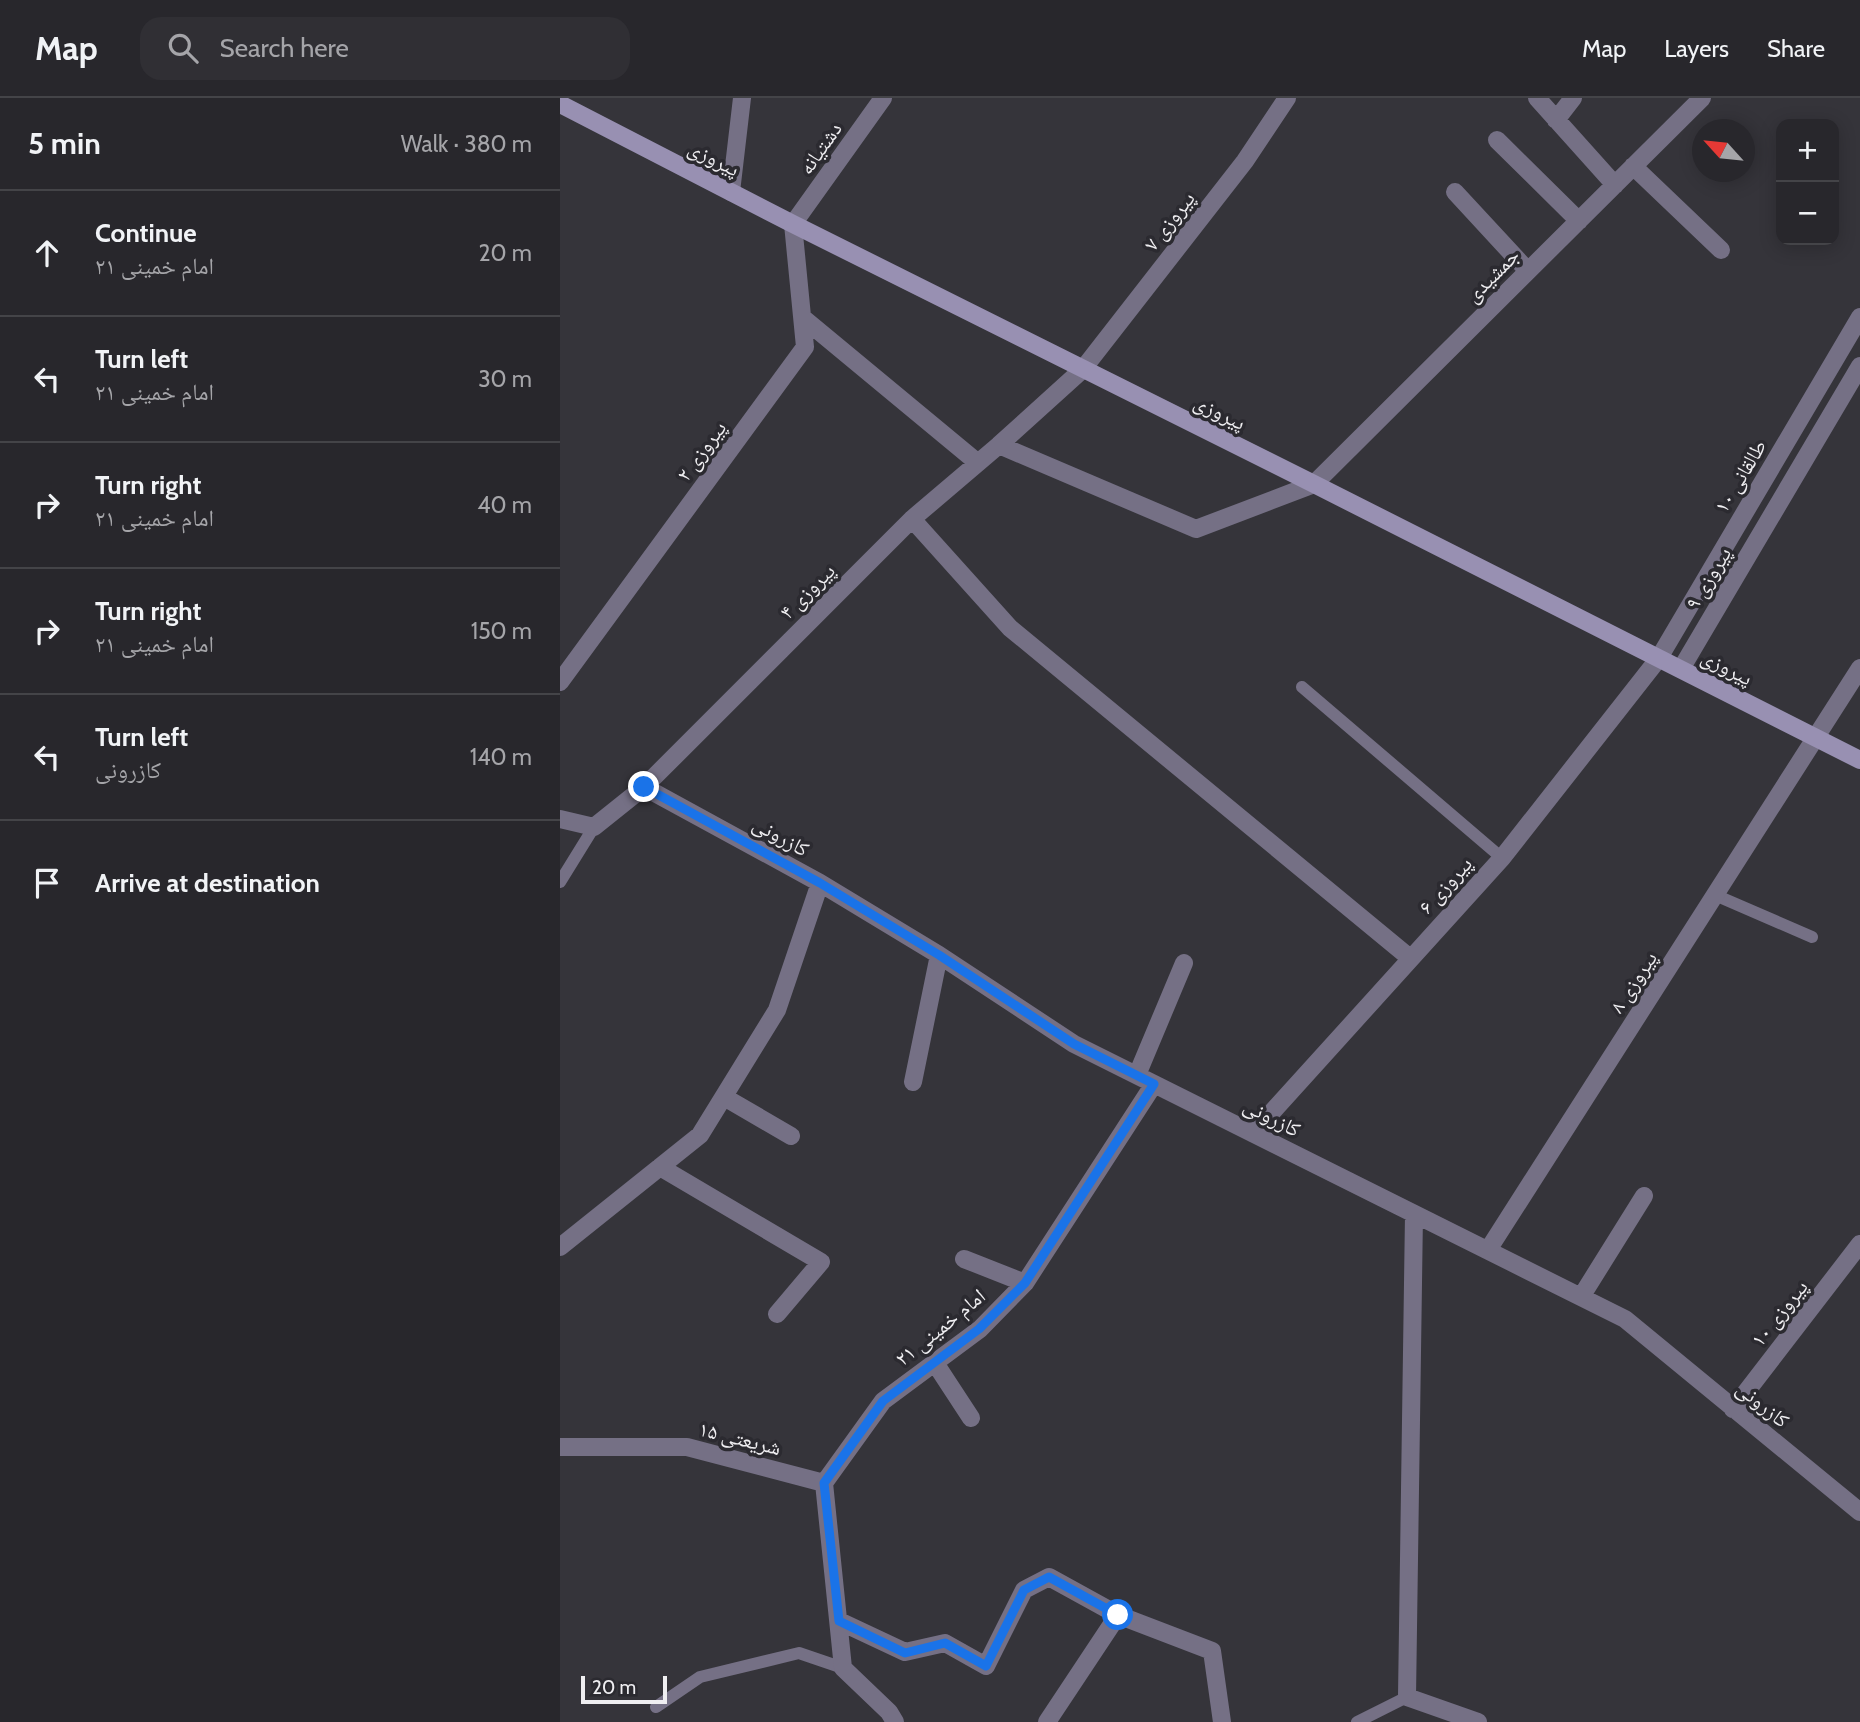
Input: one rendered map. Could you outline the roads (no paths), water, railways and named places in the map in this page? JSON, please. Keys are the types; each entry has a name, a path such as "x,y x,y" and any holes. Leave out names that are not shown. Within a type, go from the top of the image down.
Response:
{"street":[{"path":"731,192 741,98"},
{"name":"دشتیانه","path":"793,224 883,98"},
{"name":"پیروزی ۷","path":"1083,369 1245,162 1287,98"},
{"path":"1536,98 1615,185"},
{"path":"1556,120 1573,98"},
{"name":"جمشیدی","path":"1314,484 1702,98"},
{"name":"پیروزی","path":"560,104 793,224 1860,760"},
{"path":"1497,140 1578,221"},
{"path":"1633,166 1721,250"},
{"path":"1455,192 1528,271"},
{"name":"پیروزی ۲","path":"560,682 805,348 793,224"},
{"name":"طالقانی ۱۰","path":"1659,658 1860,317"},
{"path":"803,318 978,463"},
{"name":"پیروزی ۹","path":"1681,669 1860,366"},
{"name":"پیروزی ۴","path":"594,827 644,787 912,519 1083,369"},
{"path":"999,445 1196,529 1314,484"},
{"path":"912,519 1010,628 1410,958"},
{"name":"پیروزی ۶","path":"1253,1133 1502,858 1659,658"},
{"name":"پیروزی ۸","path":"1488,1251 1860,668"},
{"name":"کازرونی","path":"644,787 820,883 939,955 1074,1044 1625,1319 1860,1512"},
{"path":"560,819 594,827"},
{"path":"560,1247 700,1135 777,1010 820,883"},
{"path":"913,1082 939,955"},
{"path":"1137,1075 1184,963"},
{"name":"امام خمینی ۲۱","path":"824,1483 883,1401 979,1329 1025,1283 1154,1084"},
{"path":"724,1097 790,1136"},
{"path":"660,1167 821,1262 777,1314"},
{"path":"1581,1297 1644,1196"},
{"path":"1414,1214 1407,1697 1478,1722"},
{"name":"پیروزی ۱۰","path":"1733,1409 1860,1244"},
{"path":"964,1259 1025,1283"},
{"path":"935,1363 971,1418"},
{"name":"شریعتی ۱۵","path":"560,1447 687,1447 824,1483"},
{"path":"824,1483 843,1668 889,1712 895,1722"},
{"path":"839,1621 905,1653 945,1643 986,1666 1024,1590 1049,1577 1118,1615 1212,1651 1222,1722"},
{"path":"1048,1722 1118,1615"}],"lane":[{"path":"1303,687 1502,858"},
{"path":"560,882 594,827"},
{"path":"1715,895 1812,937"},
{"path":"656,1707 700,1677 799,1653 843,1668"},
{"path":"1357,1722 1407,1697"}]}
